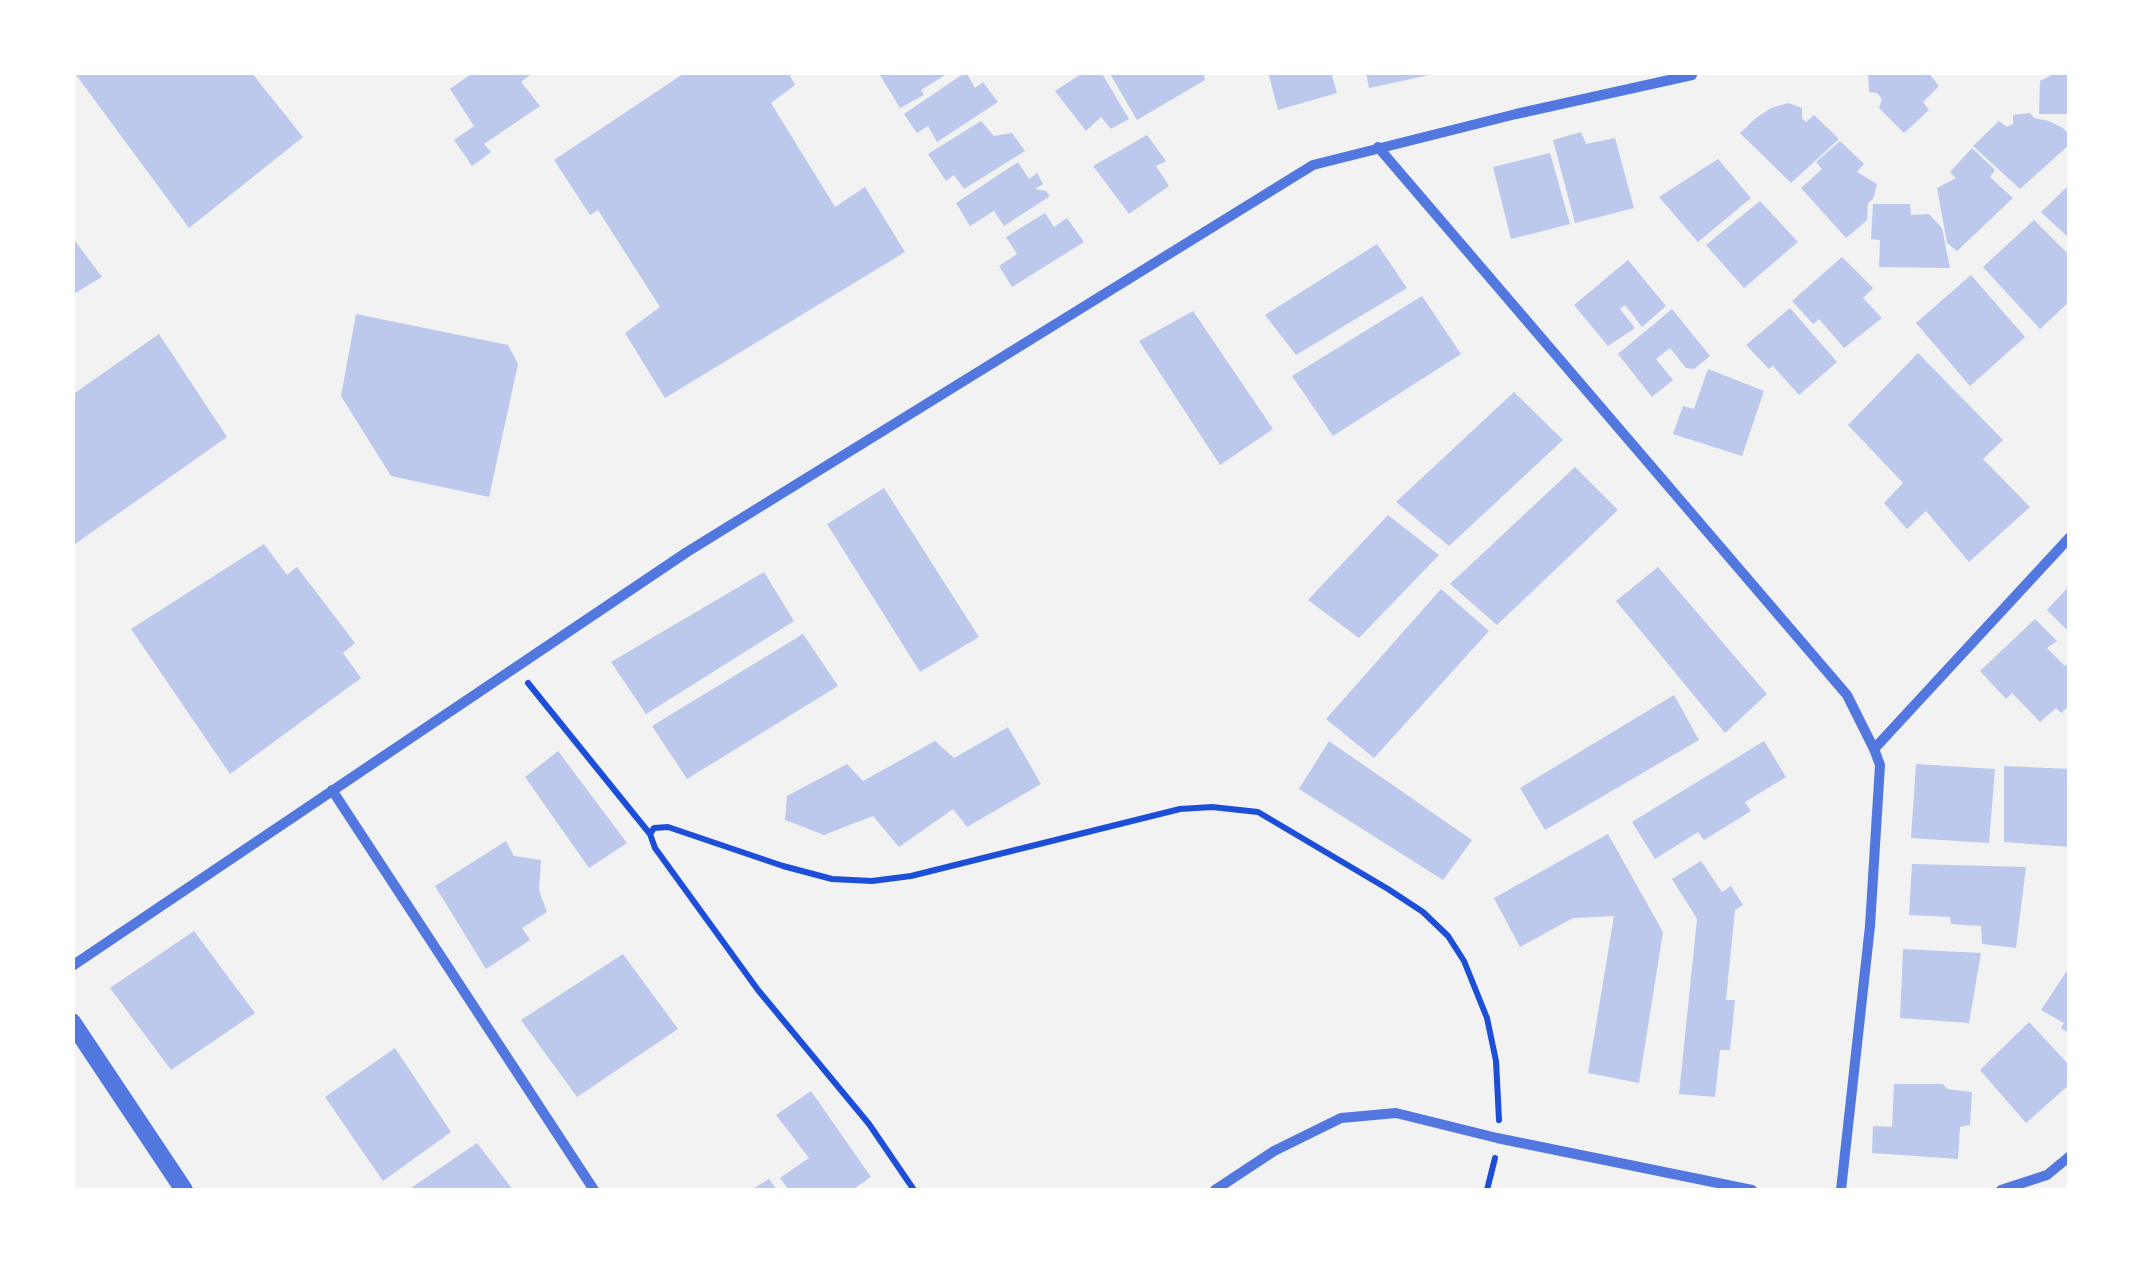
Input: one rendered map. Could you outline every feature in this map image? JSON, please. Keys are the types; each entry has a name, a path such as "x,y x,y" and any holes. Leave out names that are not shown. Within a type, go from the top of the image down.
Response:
{"street":[{"path":"72,966 687,552 1313,165 1692,75"},
{"path":"1378,147 1847,695 1874,750 1880,765 1870,926 1842,1190"},
{"path":"1874,750 2070,537"},
{"path":"332,790 594,1190"},
{"path":"72,1022 184,1190"},
{"path":"1215,1190 1274,1151 1341,1118 1396,1114 1752,1190"},
{"path":"2001,1190 2047,1175 2070,1156"}],"path":[{"path":"515,667 650,834 655,848 758,990 869,1124 914,1190"},
{"path":"650,834 654,828 668,827 816,875 872,881 911,876 1180,810 1212,807 1258,812 1388,889 1423,912 1448,936 1464,961 1487,1018 1496,1061 1499,1120"},
{"path":"1488,1190 1494,1159"}],"building":[{"path":"74,72 251,72 303,137 189,228"},
{"path":"474,72 534,72 521,82 540,106 484,144 491,152 472,166 454,140 474,126 450,89"},
{"path":"686,72 788,72 795,85 771,103 835,207 865,187 905,252 665,398 625,333 660,307 598,210 590,215 554,160"},
{"path":"878,72 950,72 921,90 924,95 900,108"},
{"path":"966,72 975,88 983,82 998,102 937,142 928,126 917,133 904,114"},
{"path":"1084,72 1101,72 1129,119 1111,129 1101,117 1086,131 1055,91"},
{"path":"1109,72 1203,72 1205,80 1137,120"},
{"path":"1268,72 1331,72 1337,93 1278,110"},
{"path":"1366,72 1433,72 1434,74 1369,88"},
{"path":"1868,72 1928,72 1939,86 1923,102 1929,110 1904,133 1879,108 1882,99 1877,93 1869,92"},
{"path":"2048,72 2070,72 2070,114 2039,114 2040,81 2050,76"},
{"path":"1788,103 1802,108 1806,122 1814,115 1839,139 1791,183 1740,133 1771,108"},
{"path":"2030,113 2063,128 2070,136 2070,144 2020,189 1973,146 1999,121 2007,127 2013,124 2013,115"},
{"path":"981,121 994,136 1012,133 1025,151 964,189 954,175 946,181 928,154"},
{"path":"1581,132 1586,144 1615,138 1634,208 1575,223 1553,140"},
{"path":"1147,135 1166,161 1156,166 1169,186 1129,214 1093,166"},
{"path":"1840,141 1864,164 1857,172 1877,184 1868,203 1867,220 1846,238 1801,188 1822,169 1816,162"},
{"path":"1972,148 1995,170 1990,177 2013,198 1957,251 1947,243 1937,188 1956,178 1950,172"},
{"path":"1550,153 1570,224 1511,239 1493,167"},
{"path":"1718,159 1751,198 1698,242 1659,197"},
{"path":"1018,162 1029,179 1037,173 1043,184 1035,189 1050,196 1004,226 994,211 970,226 956,203"},
{"path":"2070,184 2070,239 2041,212"},
{"path":"1760,201 1798,242 1744,288 1706,245"},
{"path":"1873,204 1910,204 1911,215 1929,214 1942,228 1950,268 1879,267 1880,240 1871,239"},
{"path":"1045,213 1054,227 1067,218 1084,242 1012,287 999,266 1017,254 1006,237"},
{"path":"2034,220 2070,256 2070,301 2040,329 1983,267"},
{"path":"72,237 102,277 72,295"},
{"path":"1377,244 1407,288 1296,355 1265,315"},
{"path":"1842,257 1873,288 1863,298 1882,318 1844,348 1819,319 1813,324 1792,301"},
{"path":"1628,260 1666,306 1642,327 1625,305 1620,309 1635,328 1608,346 1574,305"},
{"path":"1971,275 2025,337 1970,386 1916,323"},
{"path":"1422,296 1461,354 1333,436 1292,376"},
{"path":"1790,308 1837,362 1799,395 1773,366 1769,369 1746,345"},
{"path":"1672,309 1710,356 1694,369 1686,368 1670,348 1656,359 1673,380 1652,397 1618,354"},
{"path":"1193,311 1273,429 1220,465 1139,341"},
{"path":"356,314 508,345 518,364 489,497 391,476 341,396"},
{"path":"159,334 227,437 75,544 72,395"},
{"path":"1918,353 2003,440 1983,459 2030,507 1969,562 1926,511 1907,529 1884,503 1903,483 1848,425"},
{"path":"1708,369 1764,391 1742,456 1673,434 1683,406 1694,409"},
{"path":"1514,392 1563,440 1449,546 1396,502"},
{"path":"1575,467 1618,510 1497,625 1450,584"},
{"path":"884,488 979,637 920,672 827,524"},
{"path":"1388,515 1439,555 1359,638 1308,600"},
{"path":"264,544 287,575 297,567 355,643 343,653 361,678 230,774 131,629"},
{"path":"1658,567 1767,694 1725,733 1616,601"},
{"path":"764,572 794,621 646,714 611,662"},
{"path":"2070,585 2070,633 2047,610"},
{"path":"1441,589 1489,631 1374,758 1326,719"},
{"path":"2035,619 2057,641 2047,648 2065,666 2070,661 2070,705 2061,713 2056,708 2040,722 2012,693 2006,699 1980,671"},
{"path":"803,634 838,686 687,779 652,726"},
{"path":"1674,695 1699,740 1545,830 1520,788"},
{"path":"1008,727 1041,784 967,827 953,809 899,847 873,816 824,835 785,820 787,796 847,764 863,781 935,741 954,758"},
{"path":"1329,741 1472,840 1443,880 1299,789"},
{"path":"1764,741 1786,777 1745,802 1751,811 1704,840 1698,832 1655,859 1632,822"},
{"path":"558,751 627,843 589,868 525,777"},
{"path":"1916,764 1995,769 1989,843 1911,838"},
{"path":"2004,766 2070,769 2070,847 2004,842"},
{"path":"1608,834 1663,932 1639,1083 1588,1073 1614,916 1573,918 1520,947 1494,898"},
{"path":"506,841 514,856 541,860 539,890 547,912 522,928 530,940 486,969 435,886"},
{"path":"1701,861 1722,892 1731,886 1743,905 1735,910 1726,1000 1735,1000 1730,1050 1720,1050 1715,1097 1679,1094 1697,919 1672,879"},
{"path":"1912,864 2026,867 2016,948 1982,944 1981,926 1951,924 1950,917 1909,915"},
{"path":"194,931 255,1013 171,1070 110,988"},
{"path":"1903,949 1981,953 1969,1023 1900,1018"},
{"path":"623,954 678,1029 577,1097 521,1020"},
{"path":"2070,966 2070,1034 2061,1028 2064,1023 2041,1010"},
{"path":"2029,1022 2070,1066 2070,1084 2026,1123 1980,1070"},
{"path":"395,1048 451,1132 383,1181 325,1097"},
{"path":"1894,1084 1943,1084 1947,1089 1972,1092 1970,1125 1960,1127 1958,1159 1872,1153 1873,1126 1892,1127"},
{"path":"811,1091 871,1177 852,1190 789,1190 780,1178 809,1158 776,1115"},
{"path":"477,1143 513,1190 408,1190"},
{"path":"769,1179 777,1190 751,1190"}]}
